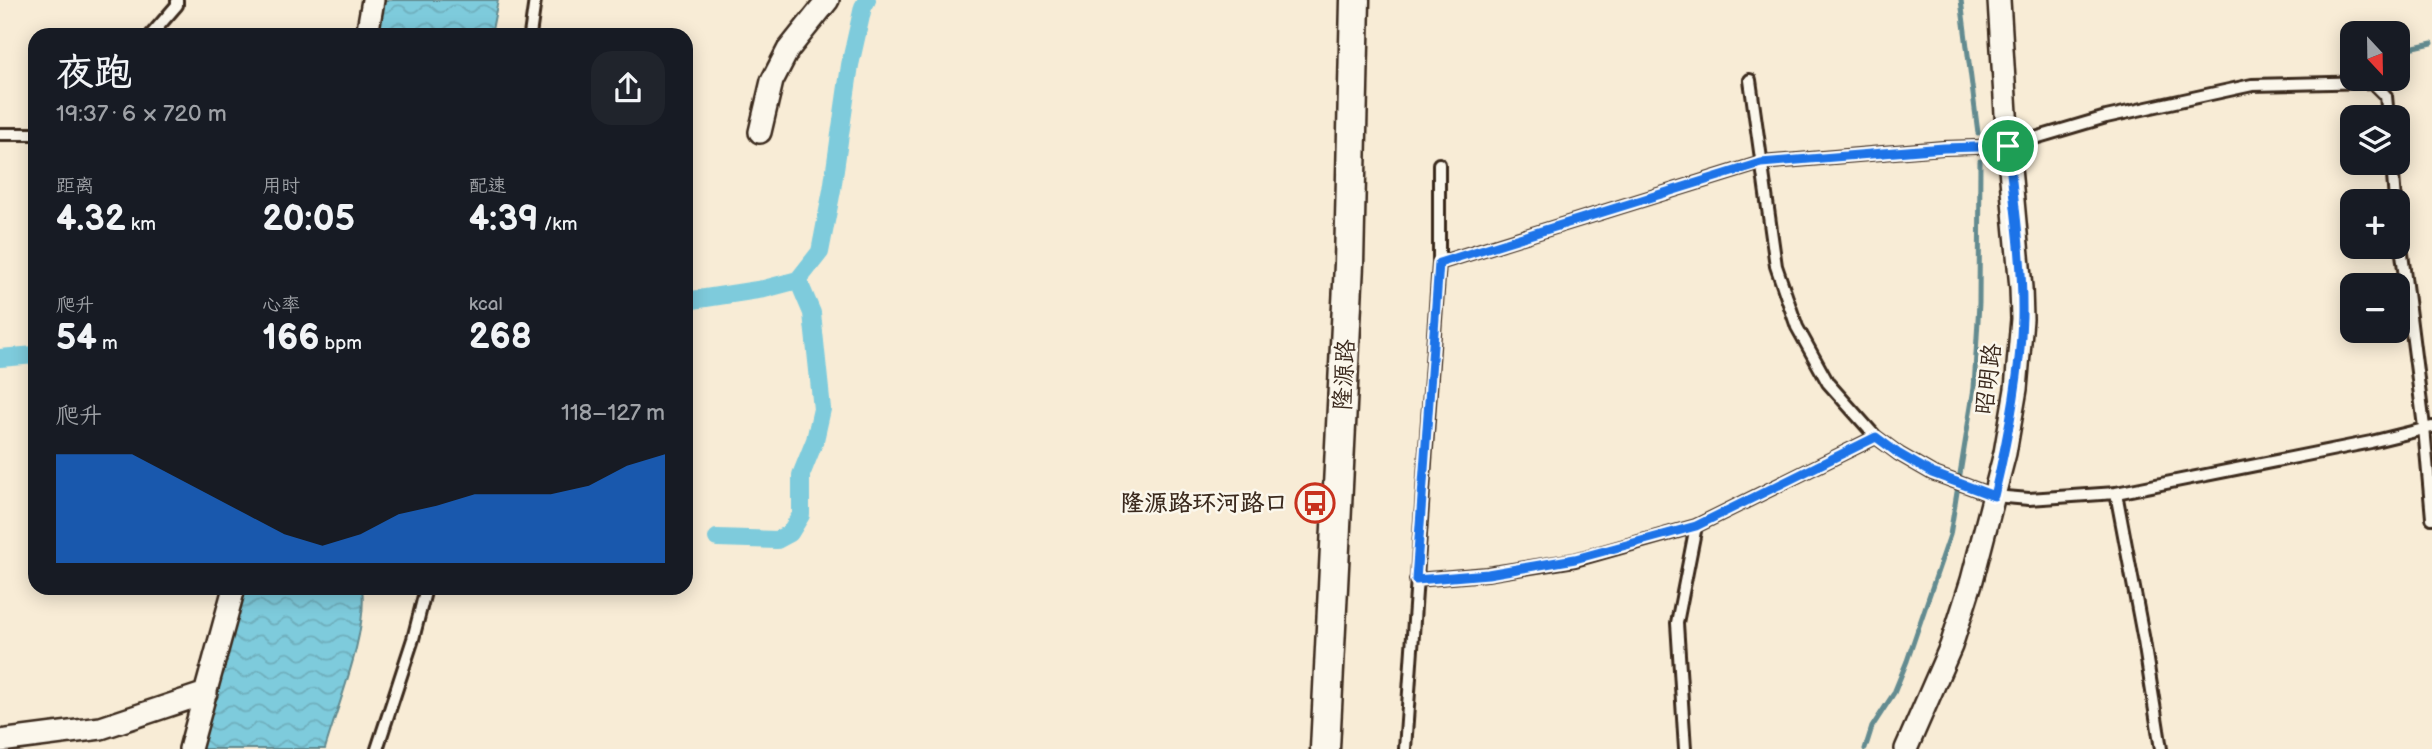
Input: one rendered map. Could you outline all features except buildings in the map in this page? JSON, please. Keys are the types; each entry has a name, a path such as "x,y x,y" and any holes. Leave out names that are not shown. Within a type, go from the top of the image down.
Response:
{"main road":[{"name":"隆源路","path":"1325,749 1349,278 1355,0"}],"street":[{"path":"368,28 373,0"},
{"path":"760,132 772,81 788,50 828,0"},
{"name":"昭明路","path":"1906,749 1951,646 1972,580 2005,453 2016,389 2022,319 1999,0"},
{"path":"190,749 232,595"},
{"path":"0,741 101,728 206,693"}],"lane":[{"path":"156,28 177,5 177,0"},
{"path":"531,28 535,0"},
{"path":"1750,80 1776,266 1797,327 1828,383 1876,437 1932,473 1994,496 2029,499 2116,493 2371,442 2428,427"},
{"path":"1439,263 1761,163 1944,148 2008,146 2106,117 2252,85 2372,82 2386,96 2387,105"},
{"path":"0,134 28,134"},
{"path":"1405,749 1439,263 1439,164"},
{"path":"2403,259 2428,427 2432,518"},
{"path":"1416,580 1488,574 1575,559 1696,526 1876,437"},
{"path":"2116,493 2161,749"},
{"path":"1685,749 1677,623 1696,526"},
{"path":"377,749 413,639 424,595"}],"water":[{"path":"382,0 498,0 492,28 376,28"},
{"path":"240,595 362,595 361,626 356,647 325,749 197,749"}],"waterway":[{"path":"693,300 764,289 798,280 820,252 850,65 867,0"},
{"path":"1961,0 1978,133"},
{"path":"2410,48 2432,43"},
{"path":"1865,749 1872,727 1894,693 1907,661 1950,535 1974,388 1979,303 1980,161"},
{"path":"717,538 777,540 790,533 801,515 801,475 815,440 822,409 812,313 798,280"},
{"path":"0,358 28,356"}],"place":[{"name":"隆源路环河路口","path":"1315,503"}],"route":[{"path":"2008,146 2017,230 2022,319 2016,389 2005,453 1994,496 1932,473 1876,437 1696,526 1575,559 1488,574 1416,580 1439,263 1761,163 1944,148 2008,146"}]}
